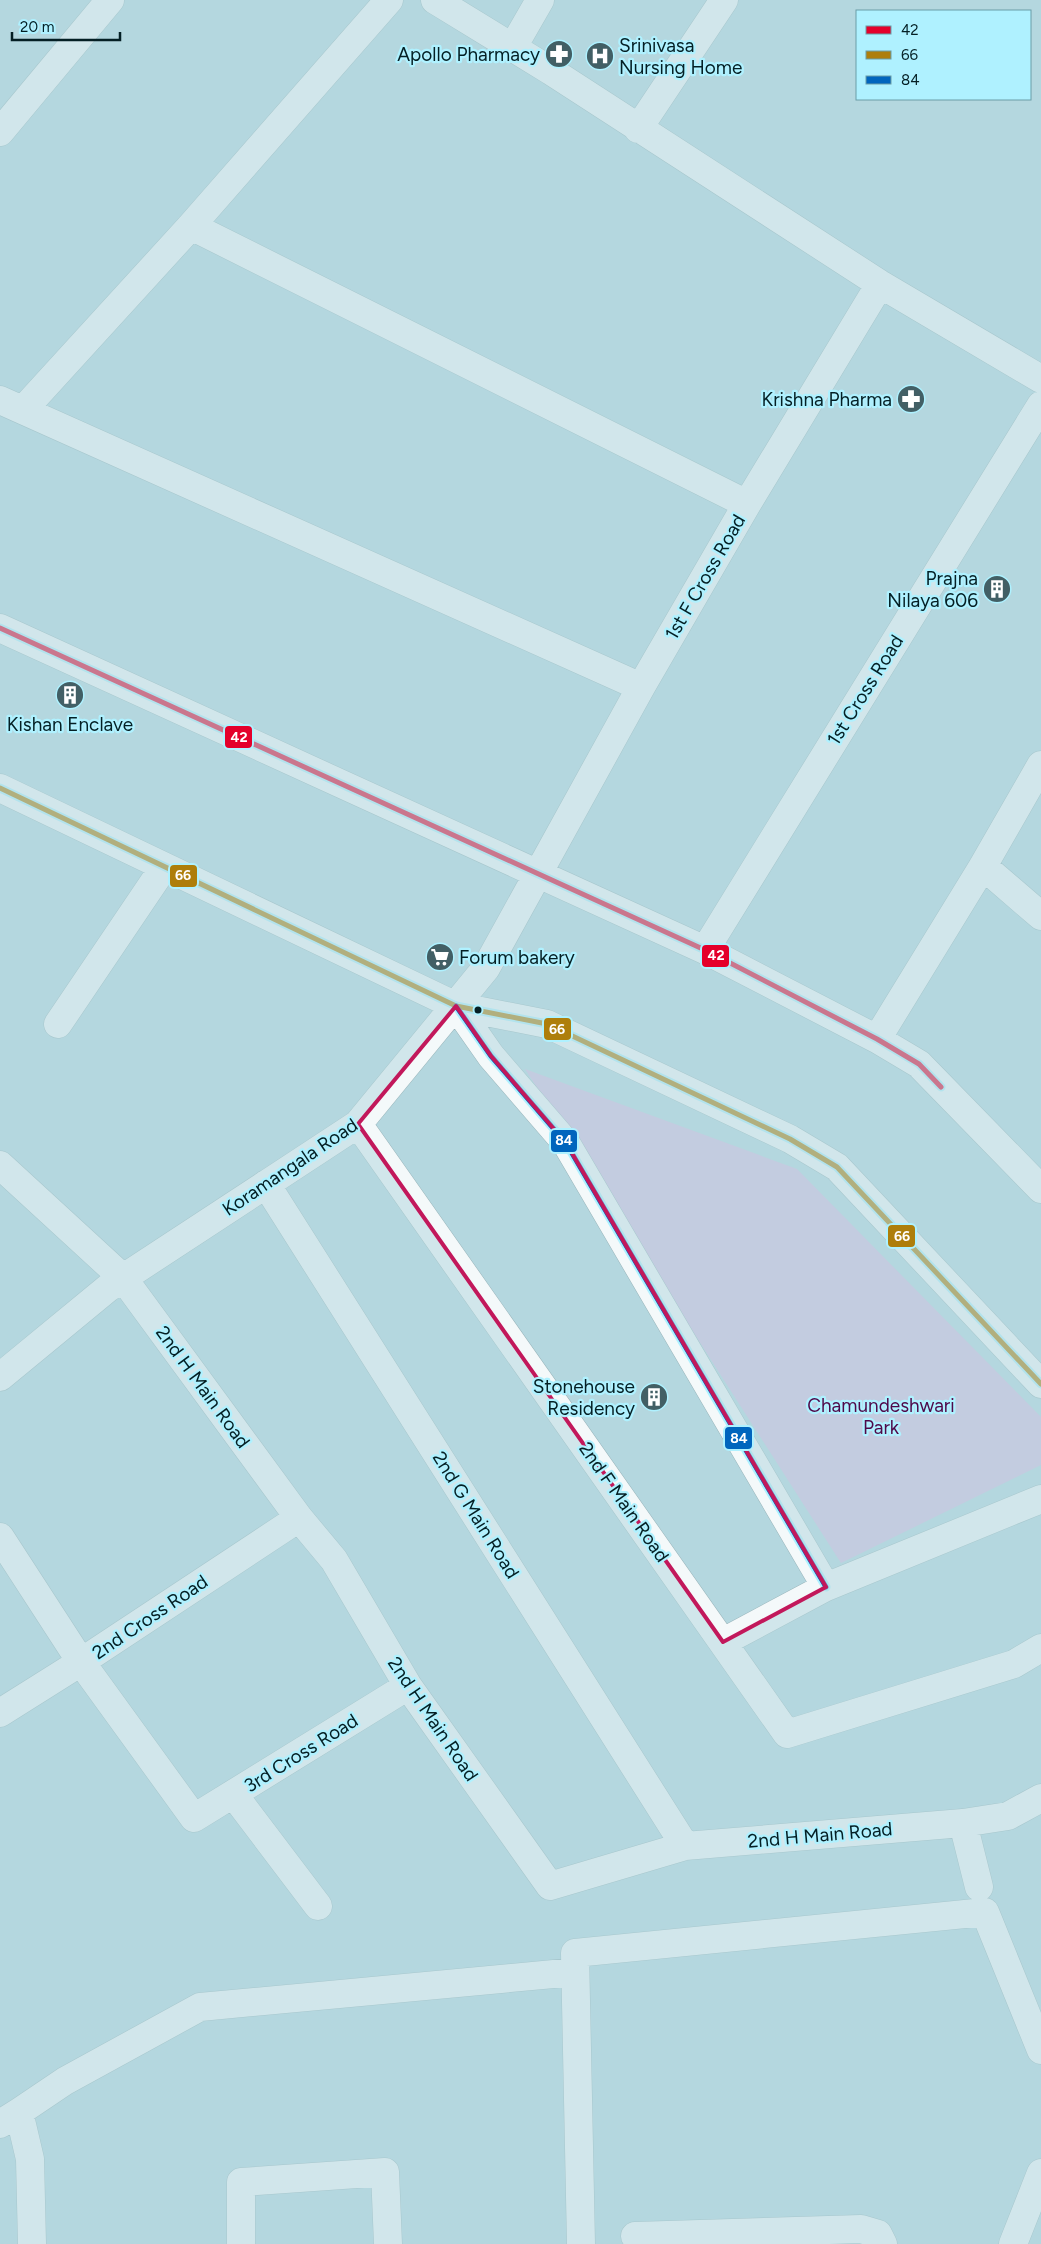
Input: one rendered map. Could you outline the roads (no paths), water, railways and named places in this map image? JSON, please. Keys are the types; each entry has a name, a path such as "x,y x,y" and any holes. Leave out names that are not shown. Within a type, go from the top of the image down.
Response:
{"street":[{"path":"0,132 110,0"},
{"path":"389,0 191,226 11,405 641,687"},
{"path":"435,0 513,47 880,284 1041,379"},
{"path":"513,47 540,0"},
{"path":"638,129 724,0"},
{"path":"191,226 747,504"},
{"name":"1st F Cross Road","path":"539,875 641,687 747,504 880,284"},
{"name":"1st Cross Road","path":"705,950 1041,405"},
{"path":"0,628 705,950 877,1039 919,1064 1041,1189"},
{"path":"877,1039 983,866 1041,765"},
{"path":"0,788 456,1006 547,1024 790,1139 837,1167 1041,1384"},
{"path":"58,1024 164,866"},
{"path":"983,866 1041,916"},
{"name":"Koramangala Road","path":"0,1378 108,1288 358,1124 486,968 539,875"},
{"path":"456,1006 491,1056 566,1143 826,1587"},
{"name":"2nd F Main Road","path":"358,1124 787,1734 1014,1664 1041,1648"},
{"name":"2nd H Main Road","path":"0,1165 123,1278 299,1518 334,1560 408,1686 550,1886 685,1846 963,1822 1008,1816 1041,1798"},
{"name":"2nd G Main Road","path":"266,1184 685,1846"},
{"path":"723,1642 826,1587 1041,1499"},
{"name":"2nd Cross Road","path":"0,1713 81,1662 299,1518"},
{"path":"0,1537 81,1662"},
{"name":"3rd Cross Road","path":"81,1662 194,1818 408,1686"},
{"path":"234,1795 318,1906"},
{"path":"963,1822 979,1887"},
{"path":"581,2244 575,1953 985,1912 1041,2050"},
{"path":"32,2244 30,2159 10,2118 65,2081 200,2006 575,1972"},
{"path":"241,2244 241,2182 385,2172 388,2244"},
{"path":"1013,2244 1041,2173"},
{"path":"635,2236 861,2229 878,2234 883,2244"}],"place":[{"name":"Apollo Pharmacy","path":"559,54"},
{"name":"Srinivasa Nursing Home","path":"600,56"},
{"name":"Krishna Pharma","path":"911,399"},
{"name":"Prajna Nilaya 606","path":"997,589"},
{"name":"Kishan Enclave","path":"70,695"},
{"name":"Forum bakery","path":"440,957"},
{"name":"Stonehouse Residency","path":"654,1397"}],"park label":[{"name":"Chamundeshwari Park","path":"881,1416"}]}
